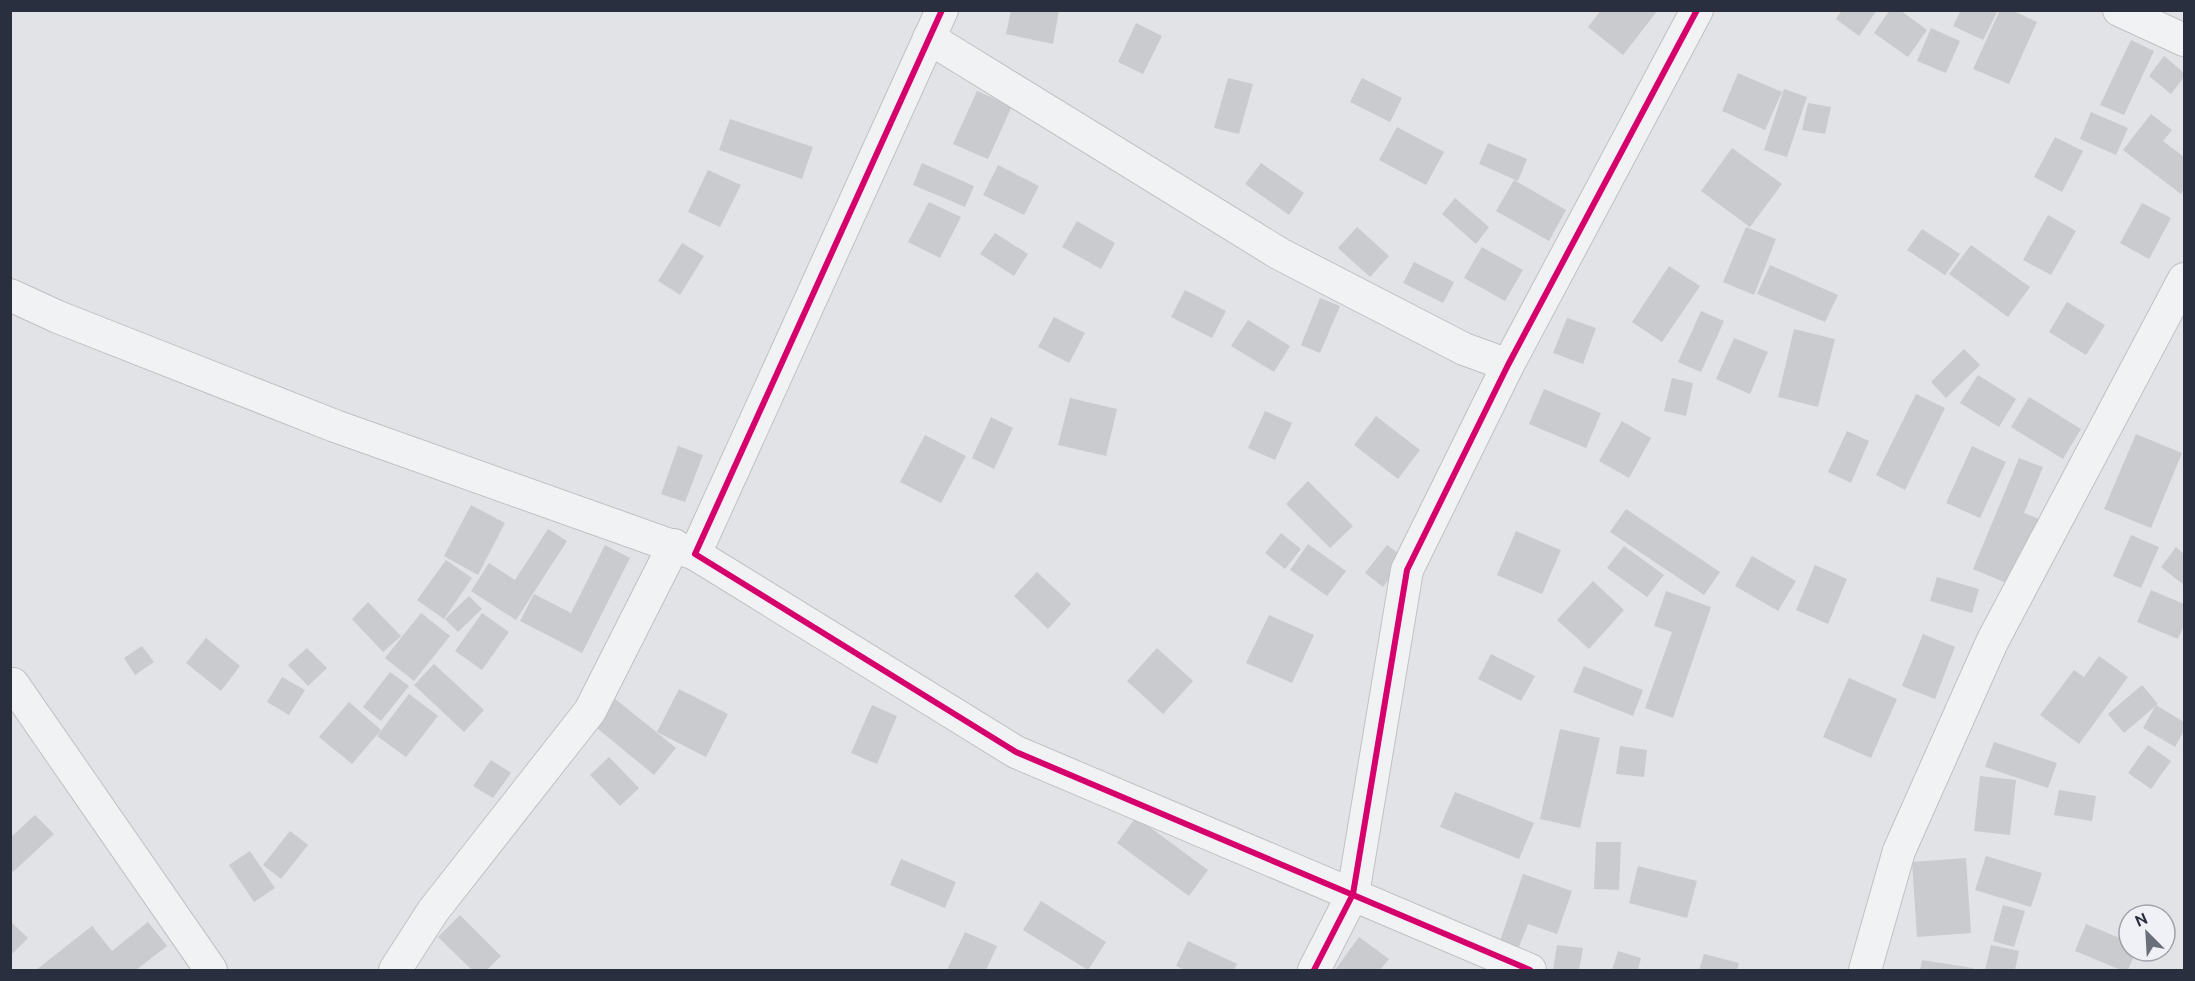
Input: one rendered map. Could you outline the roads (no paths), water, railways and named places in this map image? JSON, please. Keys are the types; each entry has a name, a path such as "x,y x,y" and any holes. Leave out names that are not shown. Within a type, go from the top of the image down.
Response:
{"street":[{"path":"1314,970 1353,894 1407,570 1508,365 1697,10"},
{"path":"2119,10 2184,40"},
{"path":"395,970 433,911 590,711 685,550 936,24 1280,254 1464,349 1508,365"},
{"path":"1865,970 1899,851 1992,642 2184,279"},
{"path":"10,295 58,317 335,426 685,550 1016,752 1530,970"},
{"path":"13,684 211,970"}]}
